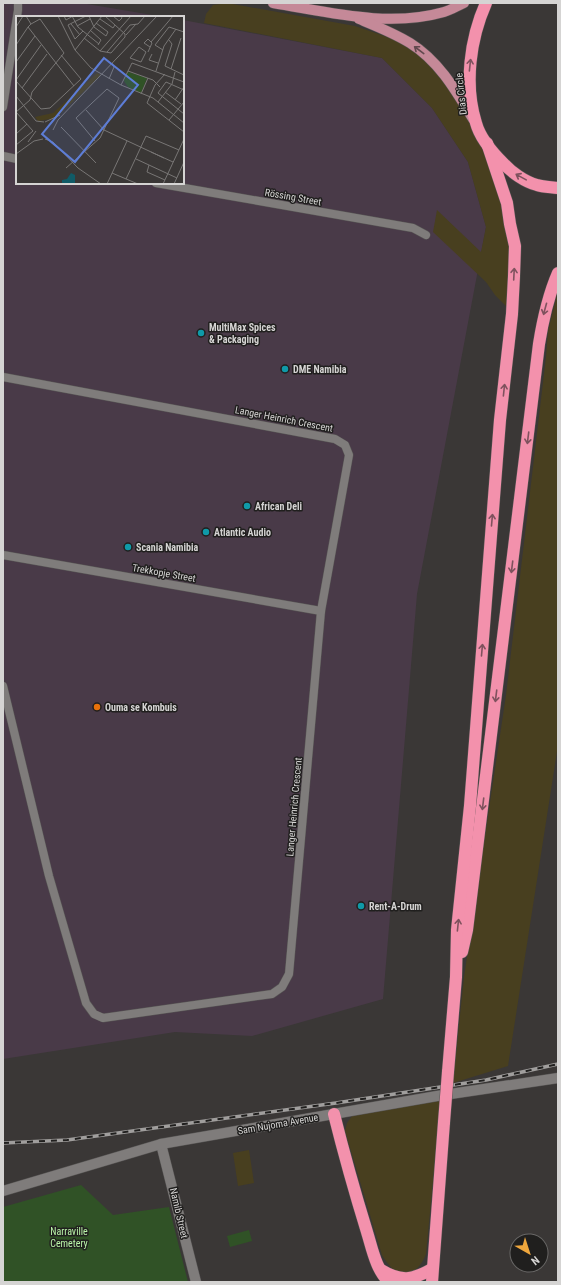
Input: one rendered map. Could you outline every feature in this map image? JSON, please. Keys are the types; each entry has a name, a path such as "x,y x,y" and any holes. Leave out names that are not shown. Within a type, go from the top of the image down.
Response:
{"highway":[{"name":"Dias Circle","path":"486,3 482,12 471,53 469,77 471,101 476,124 486,143 512,172 535,185 558,188"},
{"path":"432,1282 456,978 457,930 470,806 500,420 512,314 514,276 515,246 507,203 486,143"},
{"path":"456,978 467,930 539,344 551,289 558,273"},
{"path":"334,1114 353,1187 375,1258 380,1270 389,1282"},
{"path":"380,1270 397,1278 405,1279 422,1275 432,1269"},
{"path":"380,1270 394,1280 400,1282"}],"main road":[{"path":"273,3 384,19 428,15 446,11 464,3"},
{"path":"351,15 410,43 429,57 451,83 476,124"}],"street":[{"path":"17,16 19,5"},
{"path":"3,107 16,24"},
{"path":"3,156 16,159"},
{"name":"Rössing Street","path":"162,184 413,228 426,235"},
{"name":"Langer Heinrich Crescent","path":"3,377 335,439 345,446 349,455 321,610 289,974 282,987 272,994 103,1018 94,1014 86,1003 48,876 3,686"},
{"name":"Trekkopje Street","path":"3,555 321,610"},
{"name":"Sam Nujoma Avenue","path":"3,1191 162,1144 437,1096 558,1078"},
{"name":"Namib Street","path":"162,1144 196,1282"}],"shaded area":[{"path":"3,3 81,3 158,16 16,16 16,184 184,184 184,20 382,58 432,108 468,162 486,227 417,594 383,999 252,1036 175,1032 3,1059"},
{"path":"3,3 5,3 9,9 7,28 3,29"}],"green space":[{"name":"Narraville Cemetery","path":"81,1185 113,1215 169,1207 188,1282 3,1282 3,1207"},
{"path":"249,1230 252,1241 230,1247 227,1236"}],"sand":[{"path":"227,3 355,26 405,43 431,62 454,95 478,138 505,207 512,262 507,307 495,295 486,282 433,232 437,210 481,252 486,227 468,162 432,108 382,58 204,23 206,14 213,5"},
{"path":"558,291 558,745 508,1066 453,1083 464,977 506,695 548,331"},
{"path":"441,1098 426,1254 421,1264 414,1271 409,1273 399,1272 392,1269 382,1255 345,1131 347,1123 352,1116"},
{"path":"249,1150 254,1183 238,1186 233,1153"}],"railway":[{"path":"3,1143 67,1140 336,1103 486,1080 558,1064"}],"place":[{"name":"MultiMax Spices & Packaging","path":"201,333"},
{"name":"DME Namibia","path":"285,369"},
{"name":"African Deli","path":"247,506"},
{"name":"Atlantic Audio","path":"206,532"},
{"name":"Scania Namibia","path":"128,547"},
{"name":"Ouma se Kombuis","path":"97,707"},
{"name":"Rent-A-Drum","path":"361,906"}]}
